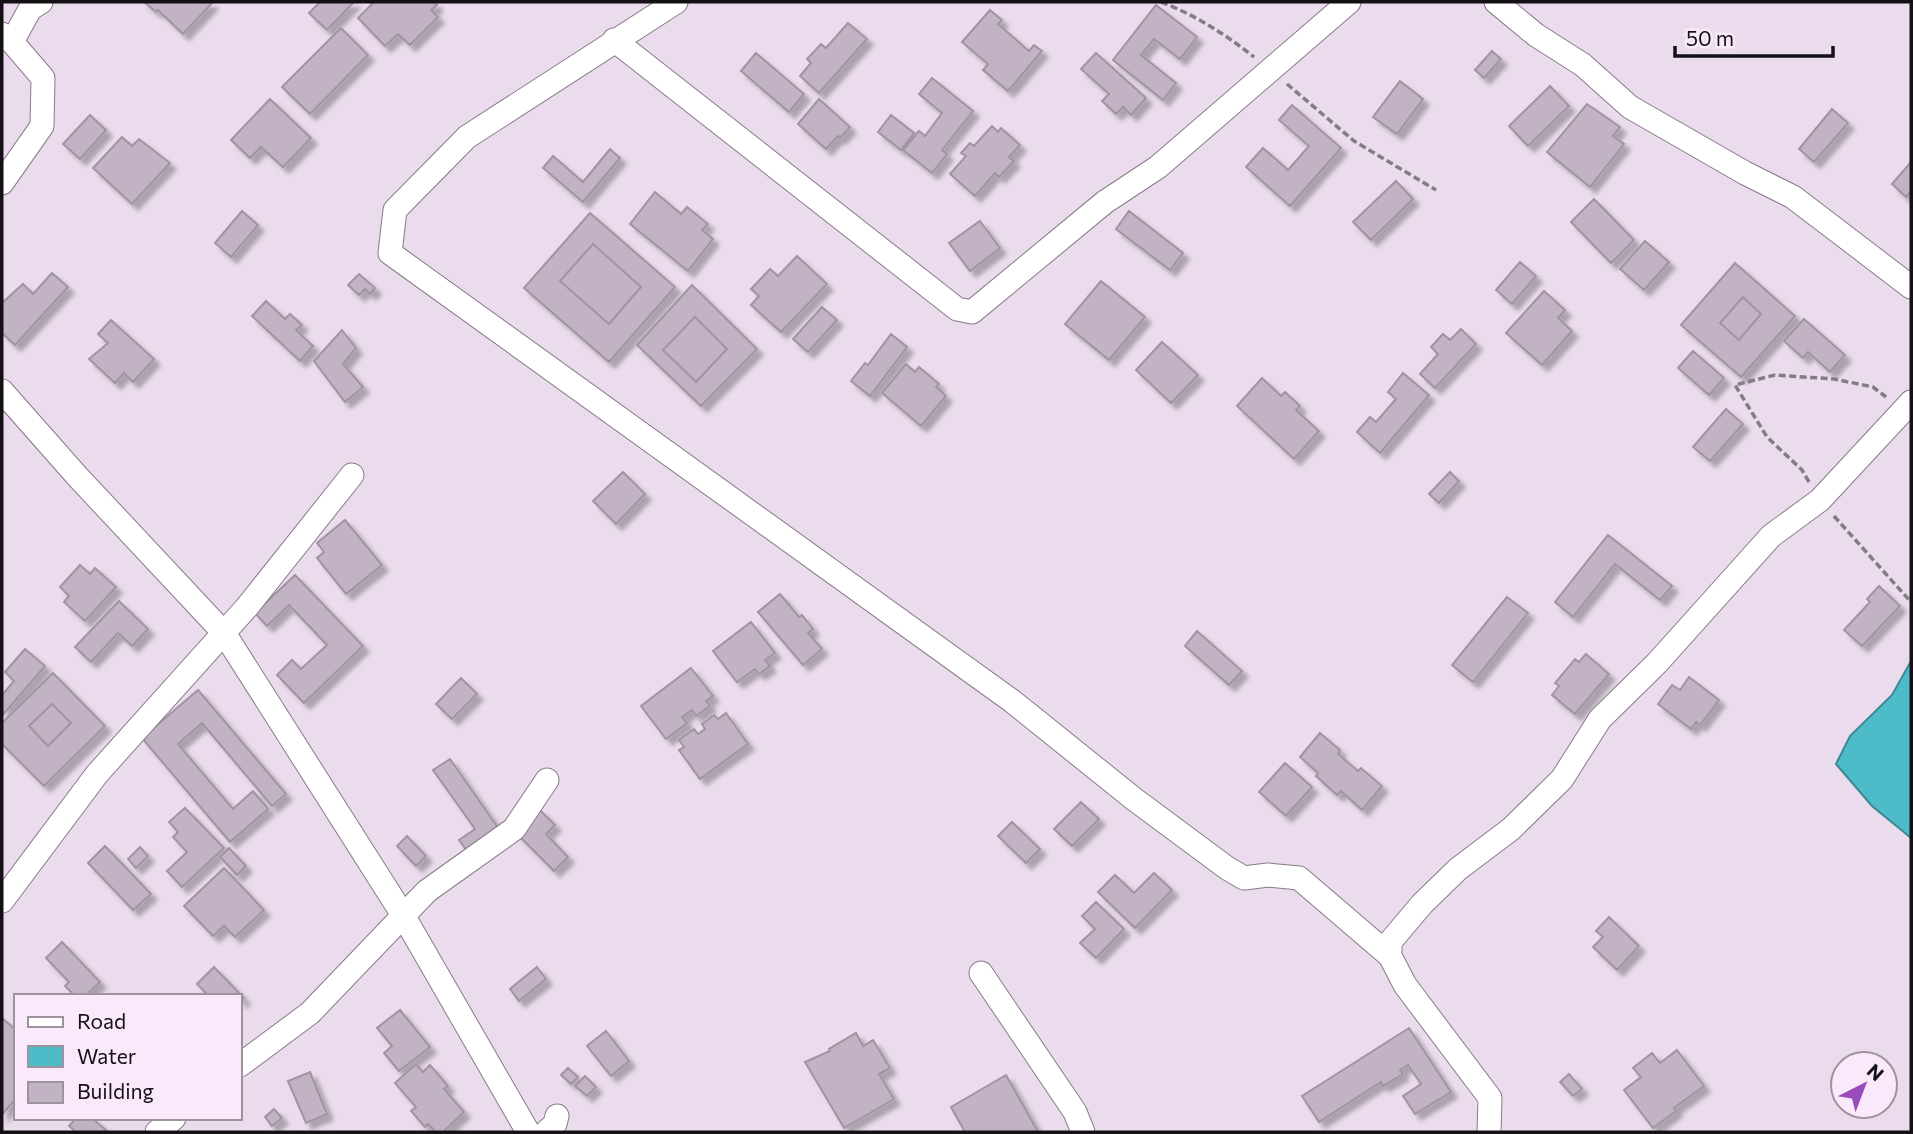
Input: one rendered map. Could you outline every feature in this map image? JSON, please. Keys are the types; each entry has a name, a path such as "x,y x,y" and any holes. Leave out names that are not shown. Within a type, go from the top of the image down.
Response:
{"street":[{"path":"2,183 42,126 43,78 7,38 30,9 41,2"},
{"path":"676,2 467,137 395,210 390,253 1012,701 1227,869 1244,878 1299,878 1390,956 1405,985 1490,1098 1489,1132"},
{"path":"614,40 957,309 972,312 1105,202 1158,167 1349,2"},
{"path":"1496,2 1536,35 1583,65 1630,107 1745,173 1793,197 1911,287"},
{"path":"2,390 77,476 224,633 403,915 528,1132"},
{"path":"1390,956 1390,942 1422,904 1458,869 1511,829 1562,779 1600,719 1657,663 1771,536 1820,500 1905,409"},
{"path":"2,901 97,774 247,607 352,475"},
{"path":"242,1064 310,1013 427,891 514,829 547,780"},
{"path":"981,973 1075,1112 1083,1132"},
{"path":"157,1132 172,1120"}],"path":[{"path":"1161,2 1188,12 1233,40 1354,141 1436,190"},
{"path":"1905,409 1873,387 1834,379 1775,375 1735,385 1767,437 1802,470 1820,500 1911,602"}],"water":[{"path":"1911,661 1911,838 1872,806 1836,764 1850,736 1892,695"}],"building":[{"path":"144,2 212,3 183,34 158,10 156,12"},
{"path":"320,2 354,2 327,30 309,13"},
{"path":"370,2 434,2 437,5 431,10 438,17 410,45 398,34 385,46 358,18 372,4"},
{"path":"1156,5 1197,37 1180,59 1154,39 1141,55 1176,83 1163,100 1113,60"},
{"path":"990,10 1002,20 998,24 1029,51 1034,45 1042,51 1008,91 983,70 988,64 962,42"},
{"path":"848,23 867,39 819,93 800,76 811,63 807,59 821,44 826,48"},
{"path":"341,28 368,55 310,114 282,87"},
{"path":"1492,51 1501,59 1484,78 1475,70"},
{"path":"756,53 804,94 789,112 741,71"},
{"path":"1096,53 1146,98 1131,115 1123,107 1116,114 1102,101 1109,94 1081,69"},
{"path":"932,78 973,111 942,150 947,154 932,173 903,150 919,131 925,136 942,113 919,94"},
{"path":"1400,81 1423,99 1397,134 1373,117"},
{"path":"1550,86 1569,106 1528,146 1509,126"},
{"path":"270,99 311,138 283,167 261,147 250,158 231,140"},
{"path":"819,99 850,127 826,149 798,124"},
{"path":"1587,104 1620,127 1613,136 1624,144 1590,187 1547,152"},
{"path":"1292,105 1341,148 1290,206 1246,167 1263,148 1288,170 1309,146 1279,120"},
{"path":"1832,109 1848,123 1814,162 1799,149"},
{"path":"90,115 106,130 80,159 63,144"},
{"path":"891,115 914,133 901,150 878,132"},
{"path":"992,126 998,132 1001,128 1020,145 1009,157 1014,161 999,177 995,173 975,196 950,174 966,156 961,153 970,143 974,146"},
{"path":"122,137 132,146 139,139 170,163 132,204 93,168"},
{"path":"610,149 620,158 583,202 543,168 553,156 583,182"},
{"path":"1911,162 1911,191 1906,197 1892,184"},
{"path":"1396,181 1413,199 1371,240 1353,222"},
{"path":"655,192 681,214 687,207 708,224 702,230 713,239 688,271 630,224"},
{"path":"1594,199 1634,240 1611,263 1571,222"},
{"path":"242,211 258,225 231,257 215,243"},
{"path":"1129,211 1183,253 1170,270 1116,229"},
{"path":"590,213 675,287 609,362 524,288","holes":["593,244 641,287 609,324 560,281"]},
{"path":"980,221 1000,248 970,271 949,243"},
{"path":"1645,241 1669,262 1644,290 1620,269"},
{"path":"593,244 641,287 609,324 560,281"},
{"path":"797,256 827,284 781,332 751,305 759,296 751,289 770,269 778,276"},
{"path":"1520,262 1536,276 1512,304 1496,290"},
{"path":"1735,263 1795,316 1741,377 1681,325","holes":["1743,297 1761,314 1739,340 1720,323"]},
{"path":"52,273 68,287 15,345 2,333 2,303 23,284 33,294"},
{"path":"359,274 375,288 370,294 365,289 359,295 348,285"},
{"path":"1101,281 1145,317 1109,360 1065,324"},
{"path":"692,285 757,349 701,406 637,345","holes":["695,317 727,349 696,382 663,350"]},
{"path":"1544,291 1565,310 1558,318 1572,331 1542,365 1506,333"},
{"path":"1743,297 1761,314 1739,340 1720,323"},
{"path":"266,301 285,319 290,314 302,325 296,330 313,346 300,361 252,316"},
{"path":"822,307 837,320 808,352 793,339"},
{"path":"695,317 727,349 696,382 663,350"},
{"path":"1804,319 1845,355 1830,372 1808,352 1803,358 1784,341"},
{"path":"111,320 154,359 133,382 124,373 115,383 89,359 108,343 98,334"},
{"path":"1461,329 1476,344 1435,388 1420,374 1438,354 1431,347 1443,334 1450,340"},
{"path":"342,330 356,348 343,364 363,387 345,402 314,361"},
{"path":"891,334 907,347 870,396 851,381 865,363 868,365"},
{"path":"1162,342 1198,375 1171,403 1136,370"},
{"path":"1693,351 1724,378 1709,395 1678,368"},
{"path":"906,364 915,372 919,367 939,384 936,387 946,396 921,426 882,393"},
{"path":"1403,373 1429,395 1380,453 1357,432 1370,417 1376,422 1396,399 1388,392"},
{"path":"1262,378 1281,396 1285,392 1300,406 1296,410 1319,431 1294,459 1237,406"},
{"path":"1726,409 1743,424 1710,461 1693,447"},
{"path":"623,472 645,494 616,524 593,501"},
{"path":"1450,472 1459,481 1439,503 1429,494"},
{"path":"345,520 382,565 346,594 317,558 324,552 317,543"},
{"path":"1608,535 1672,586 1660,600 1615,564 1573,617 1555,602"},
{"path":"80,565 90,574 95,568 116,587 85,621 64,602 69,596 60,587"},
{"path":"295,575 363,646 304,703 277,675 292,660 301,669 327,645 289,605 267,626 255,613"},
{"path":"1879,586 1900,606 1862,646 1844,630 1870,602 1867,599"},
{"path":"780,594 813,629 808,633 822,649 803,665 758,612"},
{"path":"1507,597 1528,613 1473,682 1452,665"},
{"path":"119,601 148,629 132,646 118,633 91,662 75,647"},
{"path":"751,622 775,653 765,660 770,666 759,674 755,669 737,682 713,651"},
{"path":"1197,631 1242,671 1229,685 1185,646"},
{"path":"25,649 45,666 2,716 2,695 14,681 5,672"},
{"path":"1586,654 1609,674 1575,714 1552,695 1559,686 1555,683 1575,659 1579,662"},
{"path":"691,668 713,696 706,701 710,706 696,716 692,710 682,717 687,723 666,739 641,706"},
{"path":"53,673 105,726 44,786 2,744 2,723","holes":["52,704 71,723 48,746 29,726"]},
{"path":"1689,677 1719,700 1700,725 1696,722 1691,729 1658,704 1672,685 1680,690"},
{"path":"461,678 477,694 452,719 436,704"},
{"path":"198,690 286,794 272,806 202,723 178,744 233,809 253,791 268,809 230,842 142,738"},
{"path":"52,704 71,723 48,746 29,726"},
{"path":"726,713 748,744 700,779 679,750 684,747 679,740 694,729 698,734 705,729 702,724 714,715 718,719"},
{"path":"1320,733 1340,750 1338,754 1358,771 1361,768 1382,786 1362,810 1341,791 1337,795 1300,757"},
{"path":"450,759 501,832 470,855 459,840 475,829 433,770"},
{"path":"1285,763 1312,787 1286,816 1259,792"},
{"path":"1081,802 1099,819 1072,846 1054,829"},
{"path":"185,808 224,848 182,887 167,871 187,852 173,837 178,832 169,822"},
{"path":"540,810 555,825 546,834 568,857 554,871 517,834"},
{"path":"1012,822 1040,849 1026,863 998,836"},
{"path":"407,836 426,856 416,866 397,846"},
{"path":"105,846 151,894 133,910 88,863"},
{"path":"140,847 148,856 136,868 128,859"},
{"path":"229,848 246,866 237,875 220,857"},
{"path":"224,868 264,910 235,937 224,926 213,936 184,906"},
{"path":"1154,873 1172,890 1135,928 1098,892 1115,875 1134,893"},
{"path":"1096,902 1124,929 1096,958 1080,943 1095,929 1082,916"},
{"path":"1609,917 1639,946 1617,970 1593,947 1603,937 1596,931"},
{"path":"62,942 100,982 87,994 73,994 65,986 69,982 46,958"},
{"path":"214,967 240,994 207,994 197,984"},
{"path":"537,967 546,979 519,1001 510,989"},
{"path":"400,1010 430,1047 399,1071 384,1053 392,1046 377,1028"},
{"path":"2,1018 14,1028 14,1100 2,1115"},
{"path":"1409,1028 1451,1092 1415,1114 1403,1096 1421,1084 1408,1065 1400,1070 1403,1074 1383,1086 1381,1082 1319,1122 1302,1096"},
{"path":"606,1031 629,1061 611,1076 587,1046"},
{"path":"856,1033 863,1046 873,1040 890,1068 879,1074 894,1099 844,1128 805,1062 830,1051 829,1049"},
{"path":"1677,1050 1704,1086 1653,1128 1624,1090 1641,1077 1633,1068 1652,1053 1660,1063"},
{"path":"416,1064 423,1072 430,1065 448,1086 444,1089 464,1112 443,1132 436,1132 428,1124 425,1127 411,1111 416,1107 395,1083"},
{"path":"568,1068 578,1077 571,1084 561,1075"},
{"path":"310,1072 327,1114 306,1123 288,1081"},
{"path":"1569,1074 1582,1089 1573,1096 1560,1082"},
{"path":"1006,1075 1037,1130 965,1132 951,1107"},
{"path":"585,1076 596,1087 587,1096 575,1086"},
{"path":"274,1109 282,1118 272,1126 265,1117"},
{"path":"74,1120 94,1120 108,1132 76,1132 69,1126"}]}
